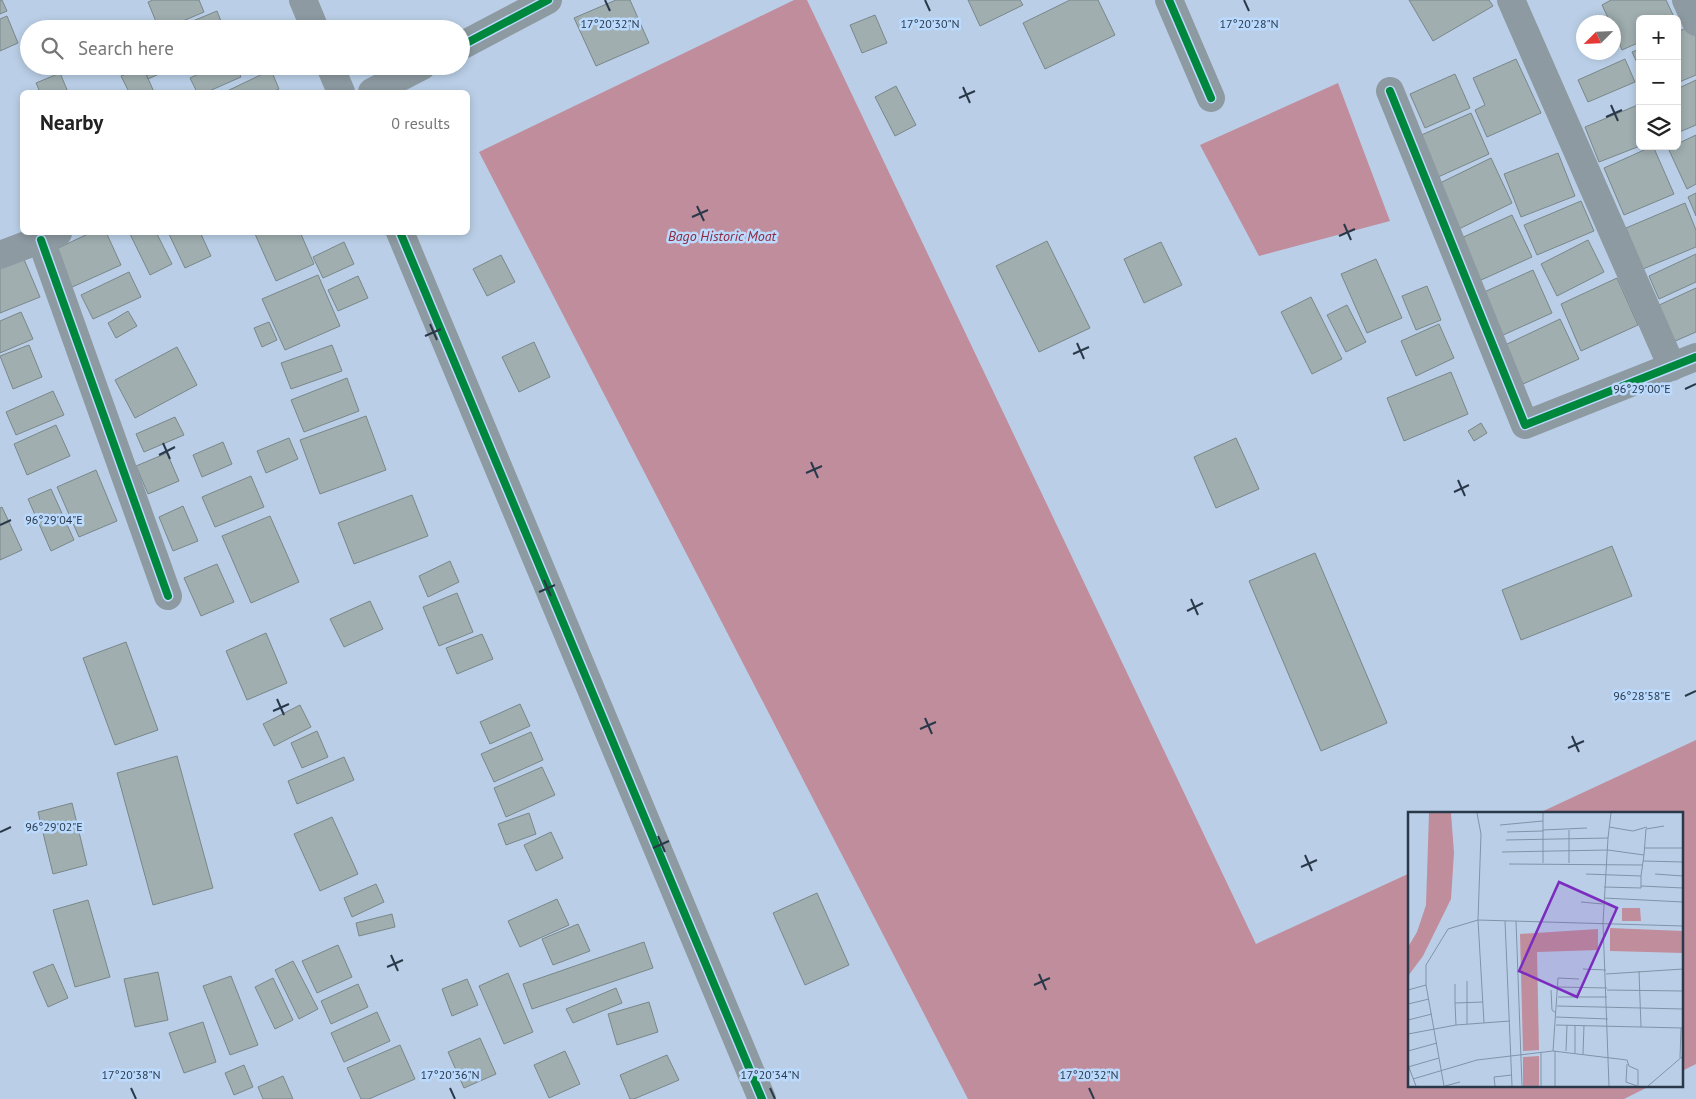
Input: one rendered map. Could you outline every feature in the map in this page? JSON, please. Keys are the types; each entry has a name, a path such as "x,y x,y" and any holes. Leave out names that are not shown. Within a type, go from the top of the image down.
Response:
{"street":[{"path":"303,0 311,20"},
{"path":"470,41 548,0"},
{"path":"1169,0 1211,98"},
{"path":"1390,91 1525,425 1684,362 1511,0"},
{"path":"1686,0 1696,22"},
{"path":"334,75 340,90"},
{"path":"376,90 405,75"},
{"path":"401,235 762,1099"},
{"path":"0,255 50,236 168,596"}],"water":[{"name":"Bago Historic Moat","path":"794,0 807,0 1256,944 1408,874 1408,1086 1650,1086 1624,1099 968,1099 479,152"},
{"path":"1338,83 1390,221 1259,256 1200,145"},
{"path":"1696,740 1696,1064 1684,1070 1684,812 1541,812"}],"building":[{"path":"0,0 2,0 7,11 0,14"},
{"path":"153,0 199,0 204,12 185,20 155,20 148,2"},
{"path":"616,0 630,0 649,43 596,66 574,18"},
{"path":"968,0 1020,0 1023,5 980,26"},
{"path":"1070,0 1098,0 1115,35 1045,69 1023,23"},
{"path":"1409,0 1489,0 1493,6 1433,41"},
{"path":"1611,0 1666,0 1673,15 1636,15 1636,44 1622,50 1621,15 1607,15 1602,5"},
{"path":"217,11 220,20 195,20"},
{"path":"875,15 887,43 862,53 850,25"},
{"path":"7,16 18,43 0,51 0,19"},
{"path":"1691,26 1696,37 1696,75 1681,81 1681,60 1681,30"},
{"path":"1636,50 1636,60 1632,52"},
{"path":"1516,59 1541,113 1487,137 1475,110 1485,105 1473,78"},
{"path":"1625,59 1635,82 1588,102 1578,80"},
{"path":"1455,74 1470,108 1425,128 1410,94"},
{"path":"55,75 61,75 67,90 39,90 36,83"},
{"path":"146,75 157,75 148,79"},
{"path":"147,75 153,90 128,90 121,76"},
{"path":"196,75 240,75 241,77 212,90 196,90 190,78"},
{"path":"261,75 273,75 279,89 277,90 229,90"},
{"path":"1696,80 1696,125 1681,131 1681,105 1681,87"},
{"path":"896,86 916,125 895,136 875,97"},
{"path":"1636,106 1636,148 1599,162 1585,127"},
{"path":"1471,113 1489,154 1436,178 1417,137"},
{"path":"1696,135 1696,184 1687,189 1669,150 1681,150 1681,142"},
{"path":"1644,150 1655,150 1674,194 1624,215 1604,168"},
{"path":"1558,153 1575,196 1521,217 1504,174"},
{"path":"1491,158 1512,203 1459,229 1438,184"},
{"path":"1696,193 1696,216 1688,197"},
{"path":"1581,201 1594,231 1537,255 1524,225"},
{"path":"1685,203 1696,230 1696,247 1643,269 1626,228"},
{"path":"1512,215 1532,257 1479,281 1459,239"},
{"path":"86,235 107,235 121,265 70,288 52,251"},
{"path":"130,235 158,235 172,264 150,275"},
{"path":"169,235 201,235 211,256 185,268"},
{"path":"255,235 301,235 314,264 276,281"},
{"path":"1588,240 1604,272 1557,296 1541,264"},
{"path":"1047,241 1090,328 1039,352 996,266"},
{"path":"344,242 354,264 323,278 313,257"},
{"path":"1161,242 1182,285 1144,303 1124,259"},
{"path":"1696,254 1696,282 1659,299 1649,276"},
{"path":"501,255 515,282 487,296 473,269"},
{"path":"23,257 40,297 0,313 0,266"},
{"path":"1376,259 1402,318 1367,333 1341,274"},
{"path":"1533,270 1552,313 1501,336 1482,293"},
{"path":"129,272 141,297 93,319 81,295"},
{"path":"318,275 340,326 285,350 262,299"},
{"path":"358,276 368,298 338,311 328,290"},
{"path":"1617,278 1638,325 1581,351 1561,304"},
{"path":"1427,286 1441,320 1416,330 1402,296"},
{"path":"1696,288 1696,332 1673,342 1657,306"},
{"path":"1311,297 1342,359 1312,374 1281,312"},
{"path":"1347,305 1366,342 1346,352 1327,315"},
{"path":"128,311 137,326 116,338 108,323"},
{"path":"21,312 33,339 0,353 0,321"},
{"path":"1560,319 1579,359 1523,384 1505,345"},
{"path":"269,322 277,340 262,347 254,328"},
{"path":"1439,324 1454,358 1416,376 1401,341"},
{"path":"534,342 550,377 519,392 502,357"},
{"path":"29,345 42,377 13,389 0,356"},
{"path":"332,345 342,371 291,389 281,363"},
{"path":"177,347 197,385 135,418 115,380"},
{"path":"1451,372 1468,414 1404,441 1387,398"},
{"path":"347,378 359,411 304,432 291,400"},
{"path":"53,391 64,415 16,435 6,412"},
{"path":"366,416 386,470 320,494 300,440"},
{"path":"175,417 184,435 144,452 136,434"},
{"path":"1481,423 1487,433 1474,441 1468,431"},
{"path":"56,425 70,456 27,475 14,444"},
{"path":"289,438 298,459 266,473 257,451"},
{"path":"1236,438 1259,489 1216,508 1194,457"},
{"path":"223,442 232,464 202,477 193,455"},
{"path":"167,453 179,481 148,494 136,466"},
{"path":"96,470 117,521 79,537 57,487"},
{"path":"251,476 264,507 215,527 202,497"},
{"path":"51,489 74,540 51,551 28,499"},
{"path":"412,495 428,536 354,564 338,523"},
{"path":"183,506 198,541 173,551 159,517"},
{"path":"2,507 22,550 0,560 0,508"},
{"path":"270,516 299,582 251,603 222,536"},
{"path":"1612,546 1632,596 1521,640 1502,590"},
{"path":"1315,553 1387,723 1321,751 1249,581"},
{"path":"450,561 459,582 428,597 419,576"},
{"path":"217,564 234,602 201,616 184,578"},
{"path":"457,593 473,632 439,646 423,607"},
{"path":"370,601 383,629 344,647 330,619"},
{"path":"266,633 287,683 247,700 226,651"},
{"path":"482,634 493,659 457,674 446,648"},
{"path":"126,642 158,730 115,745 83,658"},
{"path":"520,704 530,726 490,744 480,722"},
{"path":"300,705 311,727 274,746 263,724"},
{"path":"317,731 328,757 302,768 291,743"},
{"path":"531,732 543,760 494,782 481,754"},
{"path":"177,756 213,888 153,905 117,773"},
{"path":"344,757 354,780 297,804 288,781"},
{"path":"542,767 555,795 506,817 494,788"},
{"path":"72,803 87,865 53,874 38,812"},
{"path":"529,813 536,834 506,845 498,824"},
{"path":"332,817 358,874 320,891 294,834"},
{"path":"551,832 563,858 536,871 524,845"},
{"path":"376,884 384,902 352,917 344,898"},
{"path":"817,893 849,965 805,985 773,913"},
{"path":"557,899 569,925 520,947 508,921"},
{"path":"88,900 110,977 75,987 53,910"},
{"path":"392,914 395,927 359,936 356,923"},
{"path":"578,924 590,951 553,965 542,939"},
{"path":"644,942 653,968 532,1009 523,984"},
{"path":"338,945 352,977 317,993 302,961"},
{"path":"293,961 318,1009 299,1019 275,970"},
{"path":"53,964 68,998 48,1007 33,972"},
{"path":"158,972 168,1020 135,1027 124,979"},
{"path":"508,973 533,1032 504,1044 479,986"},
{"path":"231,976 258,1045 230,1055 203,986"},
{"path":"273,978 293,1020 275,1029 255,987"},
{"path":"467,979 478,1005 452,1016 442,989"},
{"path":"358,984 368,1007 331,1024 321,1001"},
{"path":"616,988 622,1003 573,1023 566,1009"},
{"path":"649,1002 658,1032 617,1045 608,1014"},
{"path":"377,1012 390,1041 344,1062 331,1033"},
{"path":"203,1022 216,1062 184,1073 169,1033"},
{"path":"480,1038 496,1074 464,1088 448,1052"},
{"path":"400,1045 415,1079 369,1099 361,1099 347,1068"},
{"path":"565,1051 580,1084 549,1098 534,1065"},
{"path":"667,1055 679,1080 630,1099 620,1075"},
{"path":"244,1065 253,1087 234,1095 225,1073"},
{"path":"283,1076 293,1099 263,1099 258,1087"}],"cycle path":[{"path":"470,41 548,0"},
{"path":"1169,0 1211,98"},
{"path":"1390,91 1525,425 1696,357"},
{"path":"401,235 762,1099"},
{"path":"41,240 168,596"}]}
